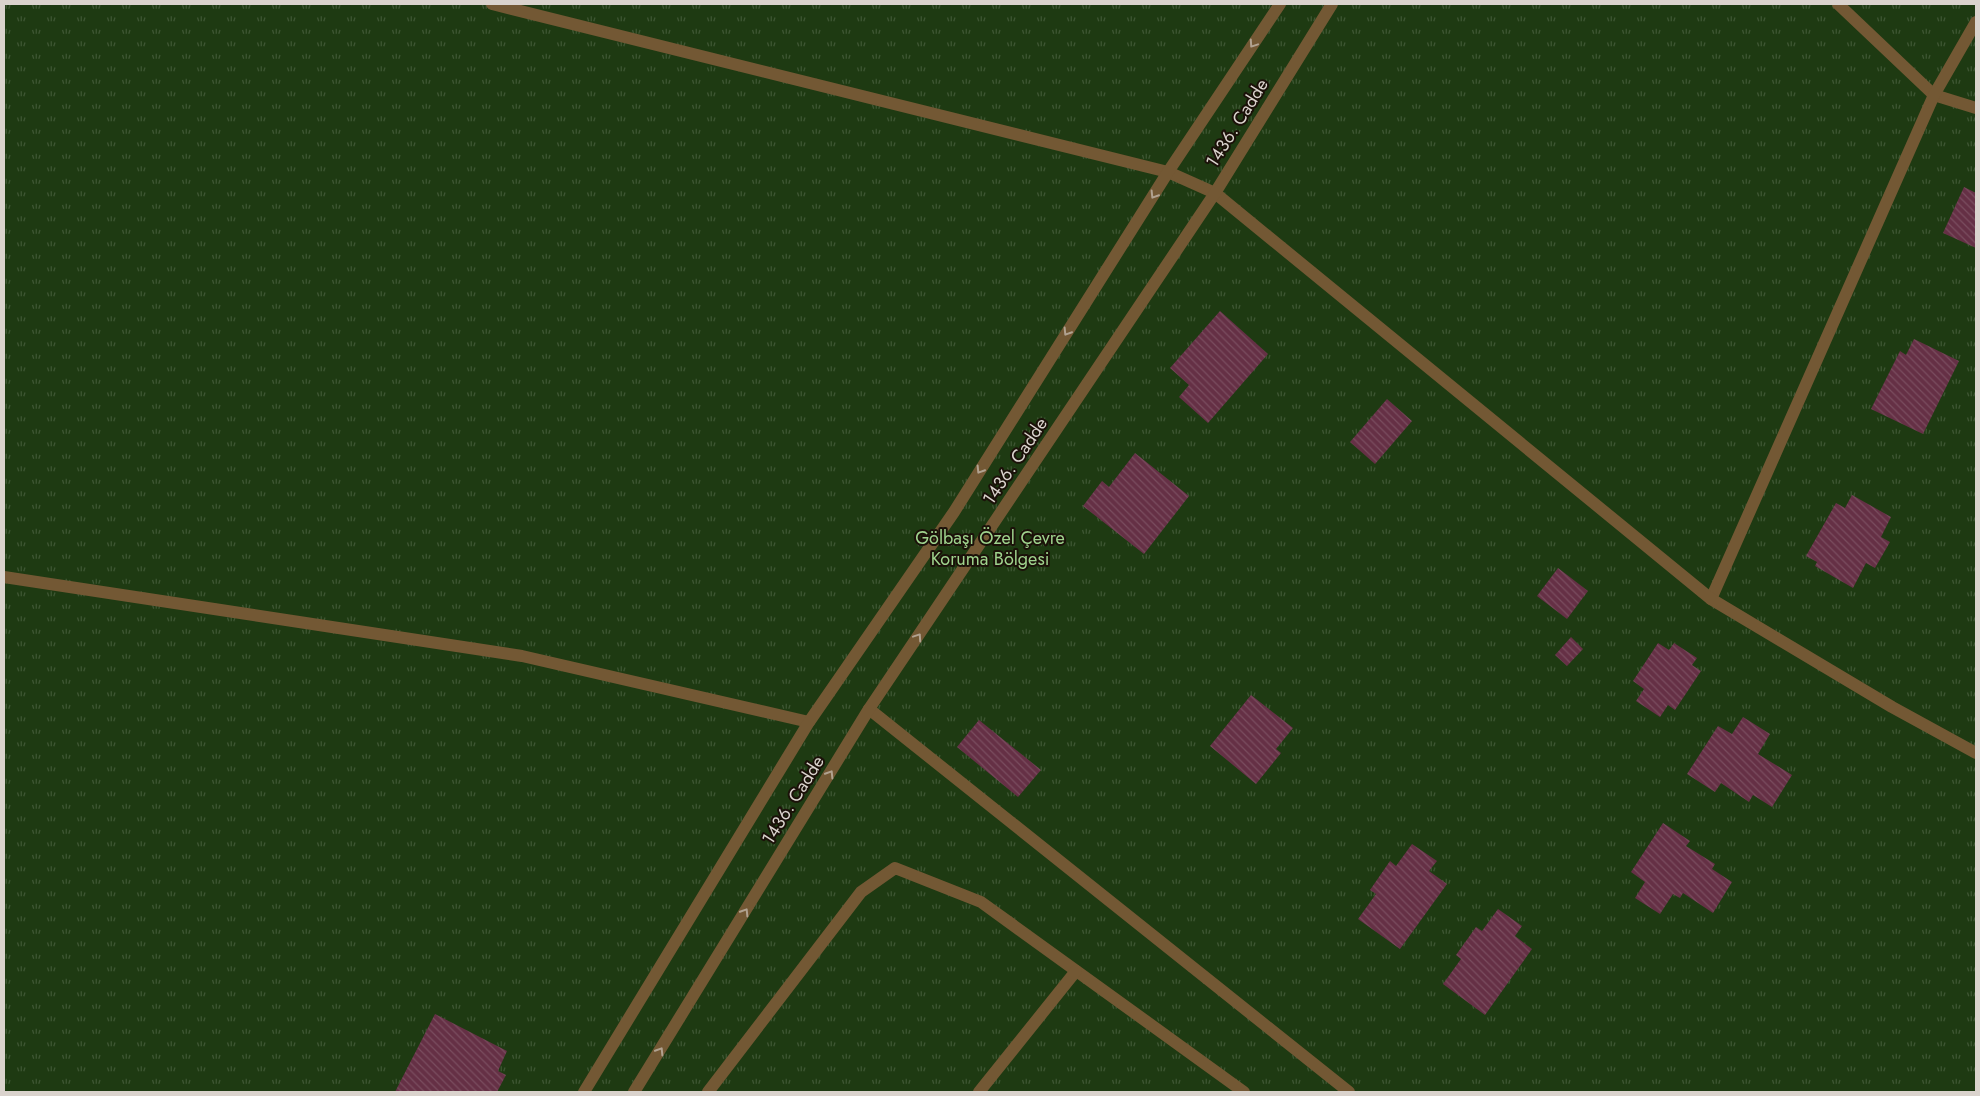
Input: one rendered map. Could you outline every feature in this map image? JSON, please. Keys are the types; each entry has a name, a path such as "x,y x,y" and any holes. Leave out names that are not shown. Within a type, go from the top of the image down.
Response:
{"street":[{"path":"492,4 1168,172 1215,194 1711,599 1892,707 1976,753"},
{"name":"1436. Cadde","path":"584,1092 809,722 954,512 1168,172 1280,4"},
{"name":"1436. Cadde","path":"634,1092 869,709 1215,194 1332,4"},
{"path":"1838,4 1934,95 1976,108"},
{"path":"1711,599 1934,95 1976,22"},
{"path":"4,577 522,656 809,722"},
{"path":"869,709 1349,1092"},
{"path":"708,1092 861,892 895,868 981,902 1244,1092"},
{"path":"979,1092 1076,971"}],"green space":[{"name":"Gölbaşı Özel Çevre Koruma Bölgesi","path":"4,4 1976,4 1976,1092 4,1092"}],"building":[{"path":"1964,187 1976,193 1976,248 1943,233"},
{"path":"1220,311 1268,354 1208,423 1179,397 1189,385 1170,368"},
{"path":"1914,339 1959,361 1923,434 1871,409 1900,351 1906,355"},
{"path":"1387,399 1412,421 1375,464 1350,442"},
{"path":"1135,453 1189,496 1144,554 1083,506 1102,481 1109,487"},
{"path":"1852,495 1891,517 1881,537 1890,542 1875,568 1866,563 1853,588 1815,566 1817,562 1806,556 1836,503 1845,508"},
{"path":"1558,568 1588,591 1567,619 1537,596"},
{"path":"1571,637 1583,649 1567,666 1555,655"},
{"path":"1658,643 1669,650 1674,643 1697,658 1692,665 1701,671 1675,710 1668,705 1660,717 1636,701 1644,689 1633,681"},
{"path":"1251,695 1293,728 1276,749 1281,753 1256,784 1210,746"},
{"path":"1743,717 1770,734 1758,754 1792,775 1772,807 1753,795 1749,802 1721,783 1715,792 1687,774 1718,726 1732,734"},
{"path":"979,720 1041,770 1018,797 957,747"},
{"path":"1663,823 1690,841 1686,846 1715,864 1712,869 1732,882 1713,913 1683,893 1680,898 1673,894 1660,914 1635,898 1645,882 1631,872"},
{"path":"1412,844 1437,861 1429,871 1447,884 1400,949 1358,919 1376,894 1370,890 1390,861 1396,866"},
{"path":"1498,909 1522,926 1515,936 1532,949 1485,1015 1443,984 1461,959 1456,955 1476,927 1482,931"},
{"path":"435,1014 507,1051 498,1071 506,1075 497,1092 395,1092"}]}
